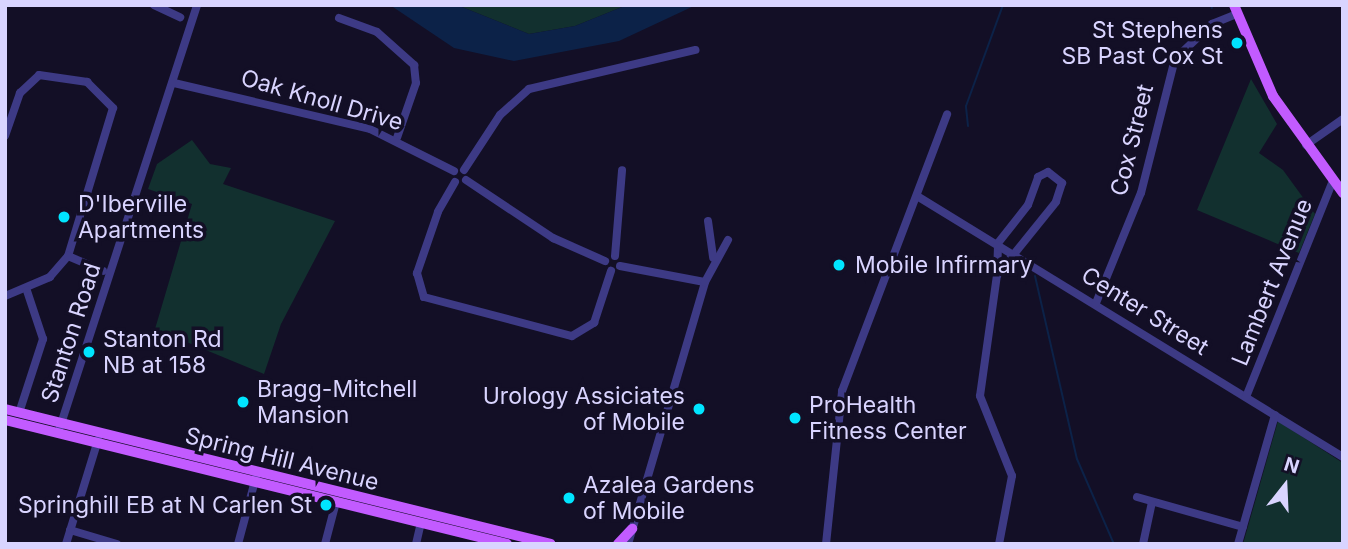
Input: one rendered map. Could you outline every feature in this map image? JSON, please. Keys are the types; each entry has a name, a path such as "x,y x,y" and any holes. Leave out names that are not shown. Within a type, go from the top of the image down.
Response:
{"main road":[{"path":"1236,10 1273,96 1343,193"},
{"name":"Spring Hill Avenue","path":"5,409 59,428"},
{"name":"Spring Hill Avenue","path":"5,420 59,428 256,478 551,544"},
{"name":"Spring Hill Avenue","path":"256,478 336,502 508,544"},
{"path":"618,544 632,529"},
{"path":"632,529 635,544"}],"street":[{"path":"154,5 180,17"},
{"name":"Stanton Road","path":"59,428 174,83 197,5"},
{"name":"Cox Street","path":"1096,303 1142,193 1175,59 1204,30 1236,10"},
{"path":"339,18 386,37 414,65 416,83 397,138"},
{"path":"695,50 542,85 510,102 464,170 454,172 455,182 430,233 417,273 419,292 436,302 560,334 586,331 611,271 620,266 705,282"},
{"path":"5,136 20,93 39,75 87,82 109,98 112,122 68,256 27,291 5,296"},
{"name":"Oak Knoll Drive","path":"174,83 397,138 454,172"},
{"path":"826,544 842,391 921,199 947,114"},
{"path":"1306,145 1343,119"},
{"path":"464,170 466,180"},
{"path":"620,266 615,256 622,170"},
{"path":"997,275 1056,202 1062,184 1054,173 1038,177 1028,205 998,243 997,275 980,398 1012,475 999,544"},
{"path":"455,182 466,180 553,238 605,261 611,271"},
{"name":"Lambert Avenue","path":"1246,397 1334,181"},
{"name":"Center Street","path":"921,199 998,243 1343,457"},
{"path":"708,220 713,258"},
{"path":"628,544 705,282 713,258 728,240"},
{"path":"68,256 103,271"},
{"path":"605,261 615,256"},
{"path":"19,413 43,339 27,291"},
{"path":"1238,544 1275,415"},
{"path":"66,544 99,438"},
{"path":"238,544 256,478"},
{"path":"1137,497 1243,527"},
{"path":"324,544 336,502"},
{"path":"1143,544 1152,502"},
{"path":"416,544 421,523"},
{"path":"70,530 117,544"}],"green space":[{"path":"457,5 627,5 575,26 529,34"},
{"path":"1251,79 1277,124 1259,153 1283,170 1315,214 1299,253 1197,210"},
{"path":"192,140 210,164 231,168 223,184 335,221 281,324 264,374 155,329 192,204 148,189 157,164"},
{"path":"1278,421 1343,463 1343,544 1243,544"}],"water":[{"path":"390,5 457,5 529,34 575,26 627,5 696,5 619,41 514,61 454,48"}],"waterway":[{"path":"968,126 966,106 1003,5"},
{"path":"1035,276 1077,459 1114,544"}],"place":[{"name":"St Stephens SB Past Cox St","path":"1237,43"},
{"name":"D'Iberville Apartments","path":"64,217"},
{"name":"Mobile Infirmary","path":"839,265"},
{"name":"Stanton Rd NB at 158","path":"89,352"},
{"name":"Bragg-Mitchell Mansion","path":"243,402"},
{"name":"Urology Assiciates of Mobile","path":"699,409"},
{"name":"ProHealth Fitness Center","path":"795,418"},
{"name":"Azalea Gardens of Mobile","path":"569,498"},
{"name":"Springhill EB at N Carlen St","path":"326,505"}]}
